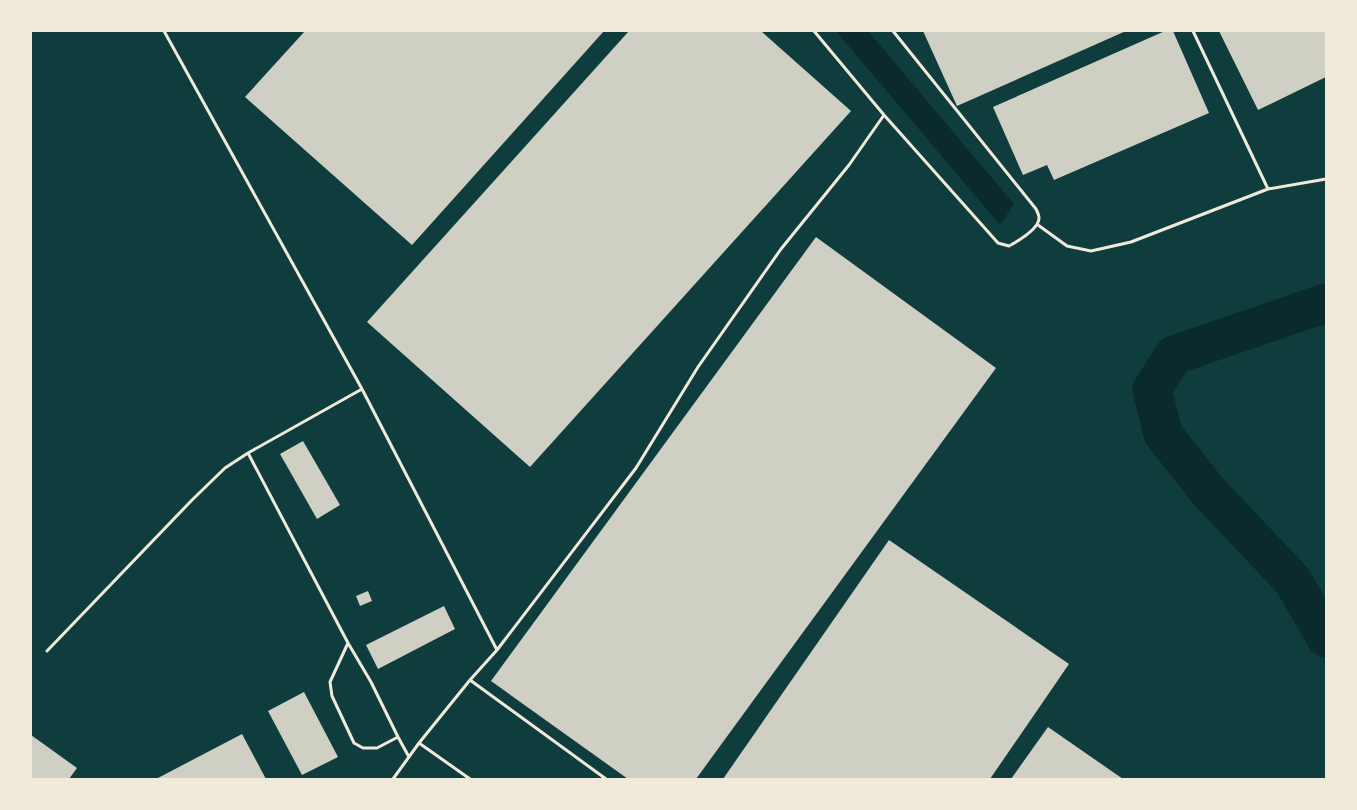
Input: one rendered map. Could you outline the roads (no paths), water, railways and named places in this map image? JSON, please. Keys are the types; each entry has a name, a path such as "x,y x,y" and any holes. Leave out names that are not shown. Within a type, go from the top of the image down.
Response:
{"lane":[{"path":"164,31 362,389 497,650"},
{"path":"814,31 884,115 998,243 1009,246 1020,240 1038,224 1039,217 1036,209 893,31"},
{"path":"1193,31 1268,189"},
{"path":"393,779 419,743 470,680 497,650 636,468 698,368 724,330 781,249 849,165 884,115"},
{"path":"1038,224 1067,246 1091,251 1131,242 1268,189 1326,179"},
{"path":"47,651 211,480 225,468 248,453 362,389"},
{"path":"248,453 348,643 371,682 409,757"},
{"path":"348,643 330,682 332,696 354,743 363,748 377,748 398,737"},
{"path":"470,680 606,779"},
{"path":"419,743 470,779"}],"water":[{"path":"836,31 868,31 1014,204 1000,225"}],"waterway":[{"path":"1326,303 1174,355 1152,389 1163,434 1209,492 1293,581 1326,638"}]}
